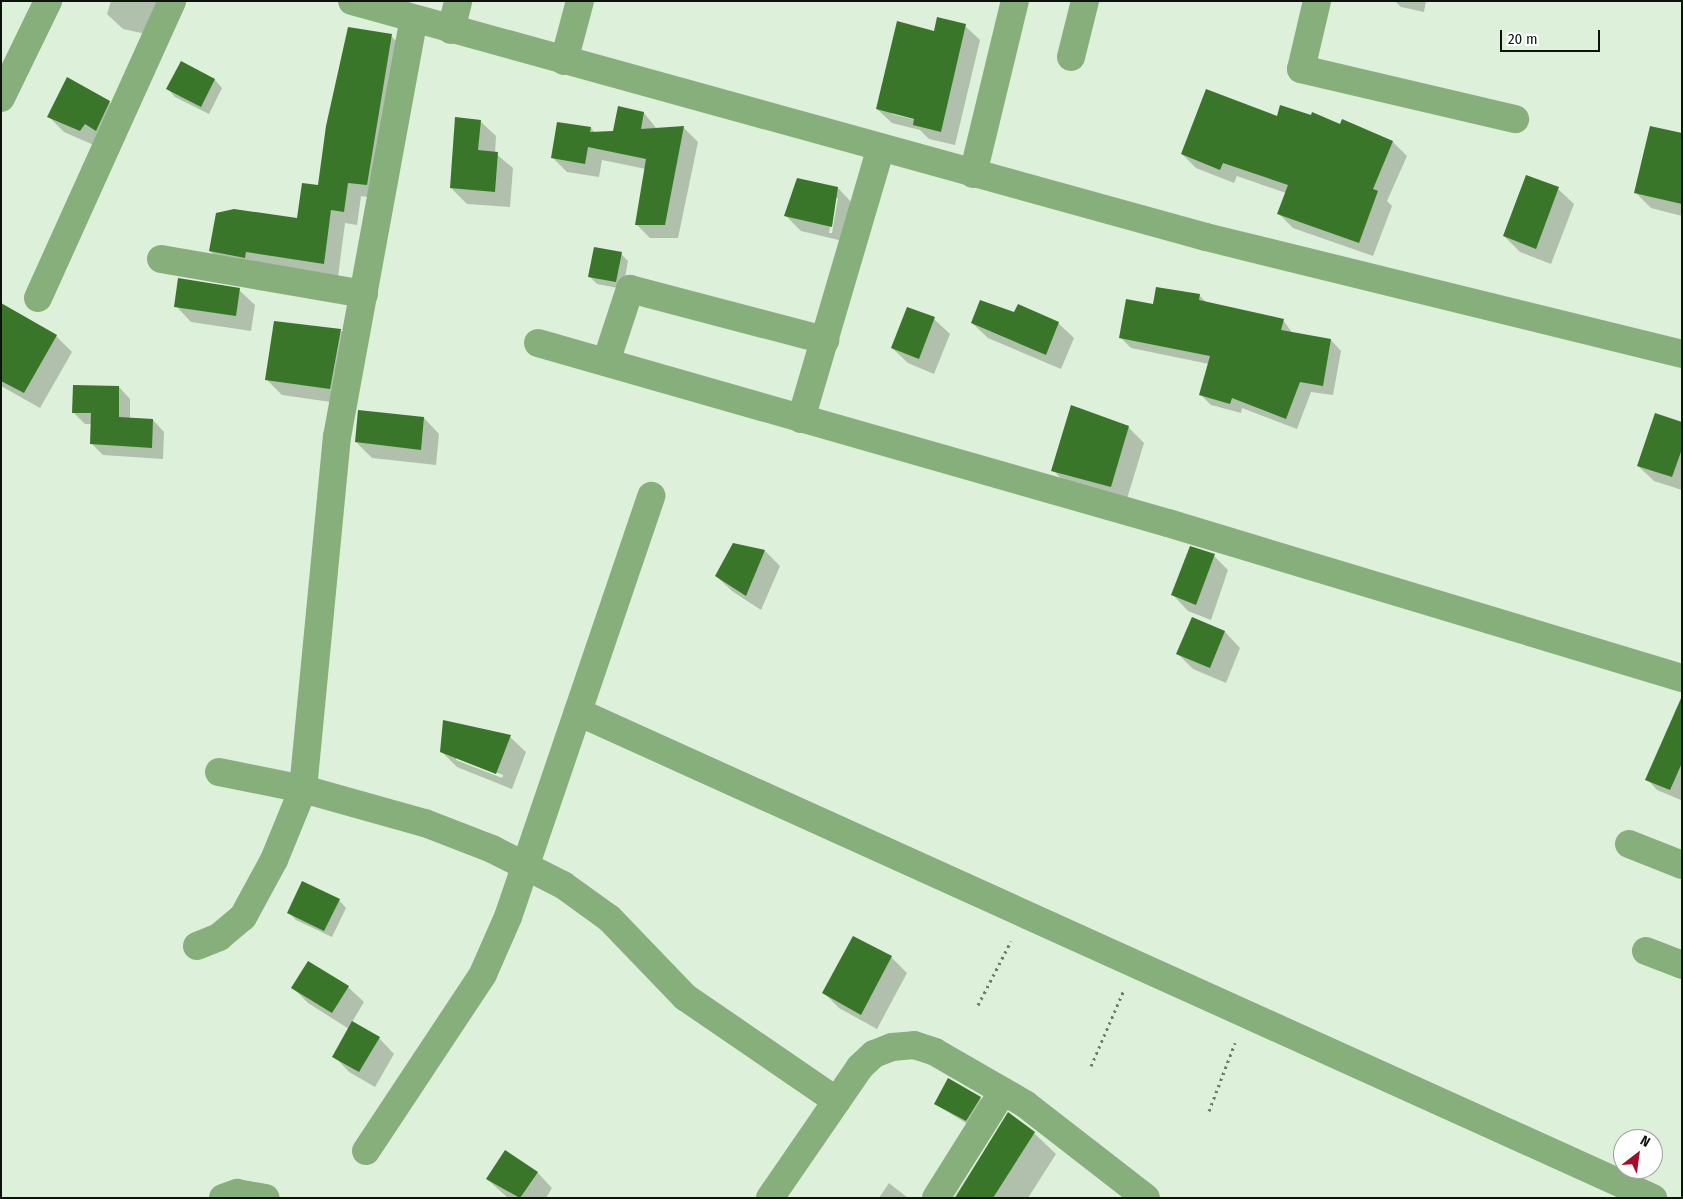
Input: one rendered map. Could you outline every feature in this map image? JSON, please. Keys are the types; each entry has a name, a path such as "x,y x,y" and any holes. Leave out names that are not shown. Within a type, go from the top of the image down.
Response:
{"street":[{"path":"4,86 48,1"},
{"path":"38,298 172,1"},
{"path":"352,1 414,20 1206,237 1682,354"},
{"path":"451,30 458,1"},
{"path":"564,61 580,1"},
{"path":"973,174 1015,1"},
{"path":"1071,57 1085,1"},
{"path":"1317,1 1300,69 1515,120"},
{"path":"197,946 219,937 243,917 274,860 303,789 337,437 414,20"},
{"path":"801,419 881,148"},
{"path":"161,259 364,294"},
{"path":"606,362 630,289 825,340"},
{"path":"538,343 1177,526 1682,678"},
{"path":"366,1151 483,974 526,866 651,496"},
{"path":"578,712 1653,1198"},
{"path":"219,772 303,789 425,823 492,848 563,885 609,918 685,997 837,1101"},
{"path":"1629,844 1682,865"},
{"path":"1646,951 1682,965"},
{"path":"770,1198 860,1067 874,1054 892,1047 914,1044 935,1052 1003,1091 1093,1154 1146,1198"},
{"path":"936,1198 1003,1091"},
{"path":"223,1198 237,1193 266,1198"}],"path":[{"path":"978,1005 1025,914"},
{"path":"1091,1066 1136,964"},
{"path":"1209,1111 1246,1014"}],"building":[{"path":"937,17 966,24 941,132 913,125 914,119 876,109 897,21 934,31"},
{"path":"348,27 392,34 367,185 348,183 344,212 331,210 324,264 246,252 245,258 209,251 216,213 234,209 297,218 302,183 318,185 326,126"},
{"path":"181,61 215,79 201,107 166,89"},
{"path":"67,77 110,101 96,131 85,124 80,131 47,117"},
{"path":"1206,89 1277,116 1280,105 1311,115 1312,112 1340,124 1342,119 1393,141 1373,189 1378,191 1359,243 1277,214 1288,185 1223,163 1220,170 1181,154"},
{"path":"618,106 644,112 641,129 684,126 665,225 635,225 646,159 588,147 585,164 551,158 557,122 591,127 590,132 613,131"},
{"path":"455,117 481,120 478,150 498,152 495,192 450,188"},
{"path":"1650,126 1682,133 1682,204 1634,193"},
{"path":"1526,175 1559,187 1536,249 1503,236"},
{"path":"797,178 838,187 832,227 784,216"},
{"path":"594,247 622,252 616,282 588,277"},
{"path":"178,278 240,288 236,316 174,307"},
{"path":"1156,287 1200,294 1199,300 1284,319 1281,330 1331,339 1323,386 1300,382 1286,419 1232,398 1230,404 1199,395 1210,356 1119,338 1126,299 1153,304"},
{"path":"980,300 1014,312 1018,304 1059,322 1046,355 971,323"},
{"path":"1,303 57,335 24,393 1,381"},
{"path":"907,307 935,317 919,359 891,348"},
{"path":"274,321 341,329 330,389 265,380"},
{"path":"73,385 119,386 119,417 153,419 152,448 90,444 91,413 72,413"},
{"path":"1071,405 1129,426 1111,487 1051,471"},
{"path":"358,410 424,417 421,450 355,442"},
{"path":"1655,413 1682,422 1682,449 1672,477 1637,466"},
{"path":"733,543 765,550 746,596 715,576"},
{"path":"1190,546 1215,554 1196,605 1171,595"},
{"path":"1192,617 1225,631 1210,668 1176,654"},
{"path":"1682,696 1682,763 1670,790 1645,780"},
{"path":"443,720 511,735 496,774 440,752"},
{"path":"302,881 340,899 324,931 287,913"},
{"path":"853,936 892,956 861,1015 822,993"},
{"path":"308,961 349,986 332,1013 291,988"},
{"path":"352,1021 380,1037 359,1072 332,1057"},
{"path":"948,1078 981,1097 966,1121 934,1104"},
{"path":"1008,1112 1035,1132 993,1198 955,1198"},
{"path":"505,1150 538,1172 520,1198 486,1179"}]}
